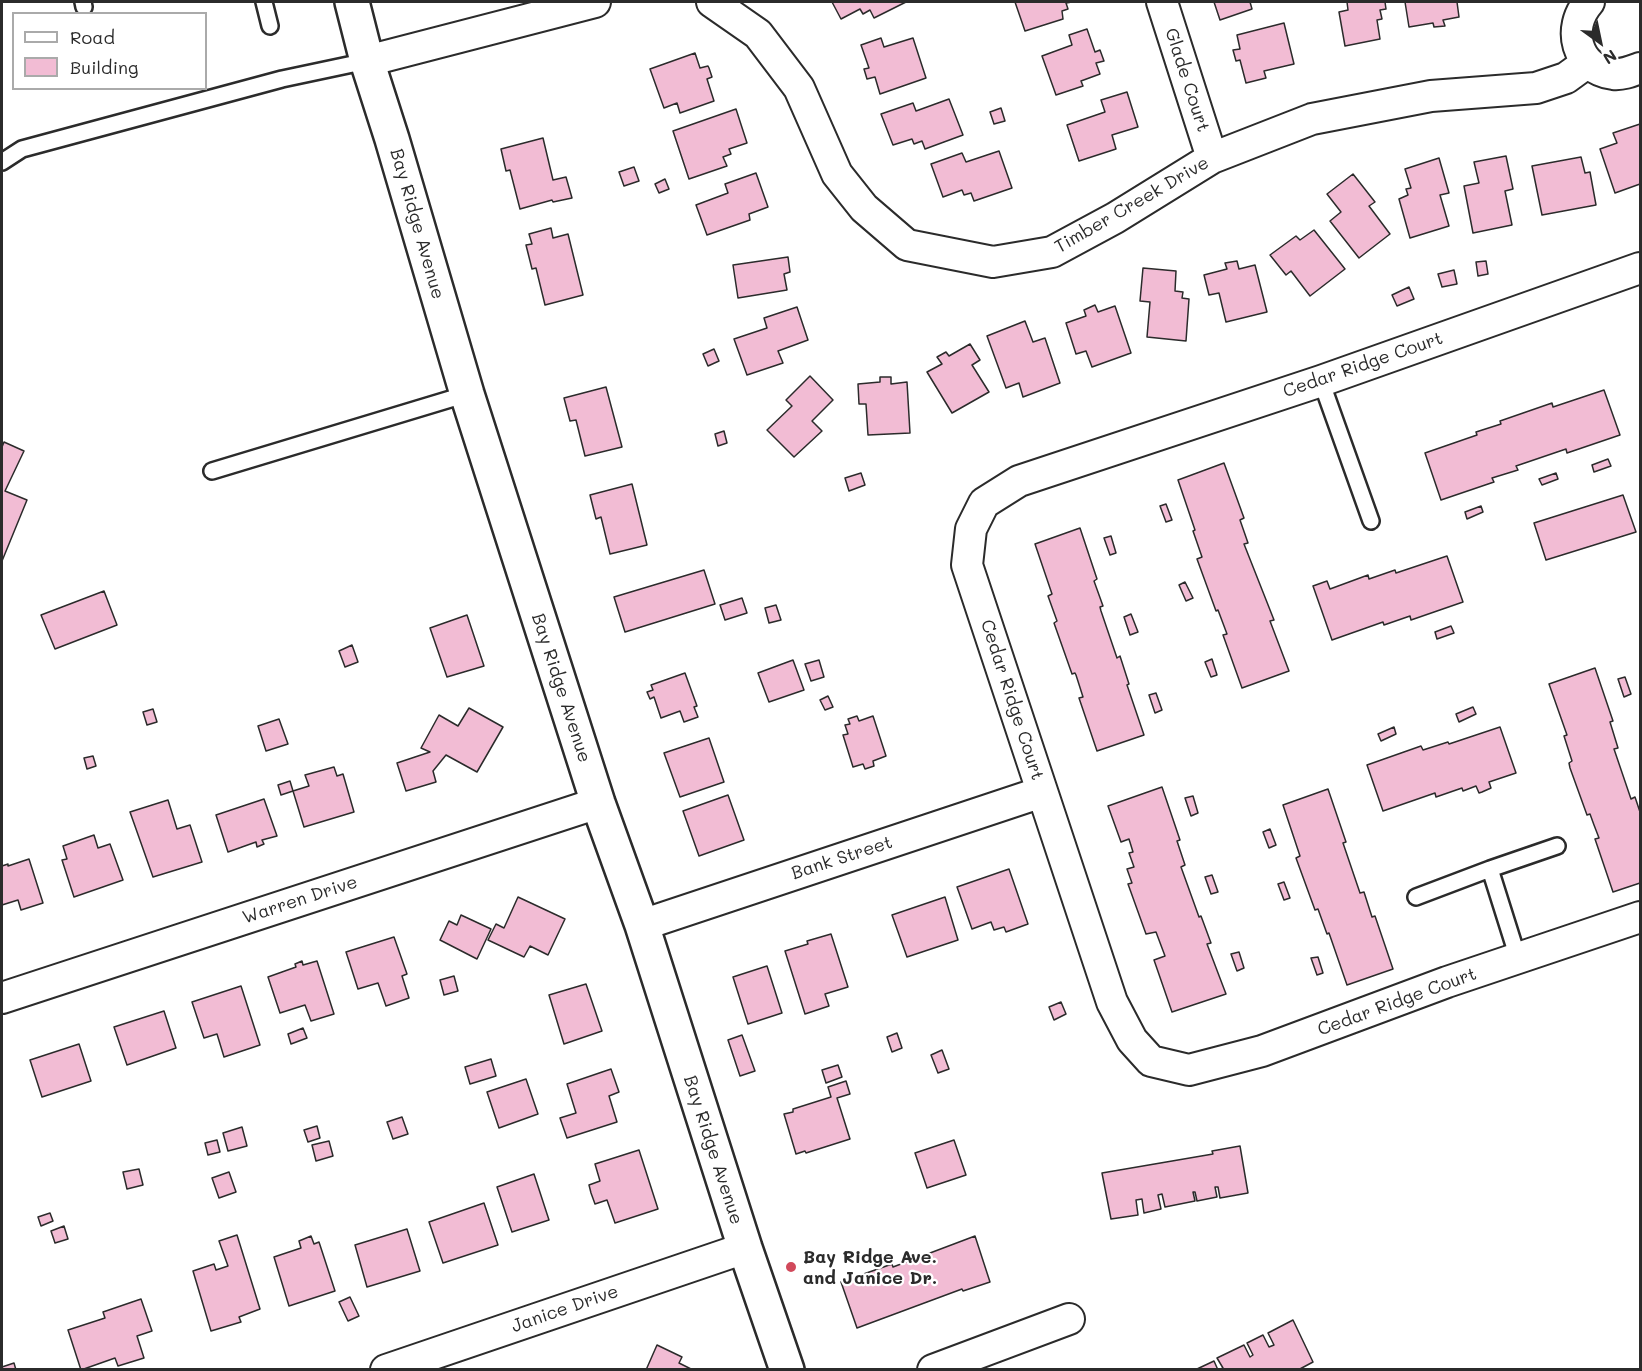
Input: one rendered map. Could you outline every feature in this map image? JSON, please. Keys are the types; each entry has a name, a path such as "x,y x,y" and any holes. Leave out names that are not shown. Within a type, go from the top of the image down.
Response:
{"main road":[{"name":"Bay Ridge Avenue","path":"352,2 367,61 466,394 598,803 642,925 745,1248 788,1370"}],"street":[{"path":"367,61 596,2"},
{"name":"Timber Creek Drive","path":"712,2 758,34 799,88 837,174 864,208 907,245 993,262 1052,252 1115,218 1212,158 1312,119 1431,96 1536,88 1566,78 1588,62"},
{"name":"Glade Court","path":"1162,2 1212,158"},
{"path":"1589,2 1582,9 1577,22 1576,36 1580,50 1588,62 1600,70 1614,74 1627,73 1641,68"},
{"name":"Cedar Ridge Court","path":"1641,268 1320,381 1019,481 984,503 971,529 967,565 1112,1002 1132,1040 1151,1061 1189,1070 1262,1051 1436,986 1641,917"},
{"name":"Bank Street","path":"642,925 1042,792"},
{"name":"Warren Drive","path":"2,998 598,803"},
{"name":"Janice Drive","path":"386,1370 745,1248"},
{"path":"933,1370 1069,1319"}],"lane":[{"path":"264,2 270,26"},
{"path":"2,162 22,149 282,79 367,61"},
{"path":"1320,381 1371,521"},
{"path":"212,471 466,394"},
{"path":"1416,897 1557,846"},
{"path":"1490,869 1518,958"}],"building":[{"path":"832,2 906,2 874,18 870,10 863,14 860,9 841,19"},
{"path":"1015,2 1072,2 1066,3 1068,9 1062,11 1063,19 1025,31"},
{"path":"1214,2 1250,2 1252,9 1220,20"},
{"path":"1347,2 1385,2 1386,9 1380,10 1382,19 1377,20 1380,39 1345,46 1339,12 1348,10"},
{"path":"1405,2 1457,2 1459,17 1443,20 1445,26 1434,27 1433,23 1409,27"},
{"path":"1284,23 1294,64 1264,71 1266,78 1246,83 1240,60 1236,61 1233,50 1240,49 1237,35"},
{"path":"1087,29 1095,52 1100,50 1104,61 1096,63 1100,74 1081,81 1083,86 1056,95 1042,56 1072,45 1069,35"},
{"path":"881,38 884,47 913,38 926,78 880,94 875,77 867,79 864,69 869,68 861,45"},
{"path":"695,53 700,68 708,66 709,68 712,77 707,79 714,101 680,113 677,103 664,108 650,69"},
{"path":"1127,92 1138,127 1112,135 1116,149 1079,161 1067,125 1105,112 1101,100"},
{"path":"949,99 963,135 925,149 922,141 914,144 912,139 893,145 881,114 913,103 916,111"},
{"path":"1001,108 1005,121 994,124 990,112"},
{"path":"736,109 747,143 729,149 731,154 723,157 727,166 689,179 673,131"},
{"path":"1640,124 1640,184 1615,193 1600,149 1617,143 1613,133"},
{"path":"543,138 553,180 566,177 572,198 553,202 552,200 520,209 510,170 506,171 501,149"},
{"path":"999,151 1012,188 974,201 971,193 964,195 962,190 943,197 931,164 962,153 966,162"},
{"path":"1506,156 1513,189 1505,191 1512,225 1473,233 1464,186 1479,183 1474,162"},
{"path":"1581,157 1585,173 1590,172 1596,205 1542,215 1532,166"},
{"path":"1439,158 1449,193 1440,195 1449,226 1410,238 1399,199 1408,195 1406,189 1411,188 1405,169"},
{"path":"634,167 639,181 624,186 619,172"},
{"path":"756,173 768,207 749,214 750,220 707,235 696,205 728,193 725,184"},
{"path":"1353,174 1375,202 1369,206 1390,234 1359,258 1330,221 1341,212 1327,194"},
{"path":"665,179 669,189 659,193 655,184"},
{"path":"551,228 553,238 568,234 583,295 545,305 536,268 532,269 526,245 532,244 529,234"},
{"path":"1314,230 1345,269 1310,296 1291,271 1286,275 1270,255 1296,236 1300,240"},
{"path":"788,257 790,272 784,274 787,290 738,298 733,265"},
{"path":"1237,261 1239,269 1255,265 1267,312 1226,322 1219,293 1209,295 1204,275 1227,269 1225,263"},
{"path":"1486,261 1488,274 1478,276 1476,262"},
{"path":"1143,268 1176,271 1175,291 1183,292 1182,298 1189,299 1186,341 1147,337 1150,302 1140,301"},
{"path":"1454,270 1457,284 1442,287 1438,274"},
{"path":"1409,287 1414,299 1397,306 1392,295"},
{"path":"1095,305 1098,312 1115,306 1131,353 1092,367 1086,351 1076,354 1066,323 1086,316 1084,310"},
{"path":"797,307 808,340 778,351 783,363 747,375 734,339 767,328 764,318"},
{"path":"1025,321 1033,342 1045,338 1060,383 1023,397 1019,383 1006,388 987,336"},
{"path":"970,344 980,360 972,365 989,392 952,413 927,372 942,364 937,357 946,352 949,356"},
{"path":"714,349 719,361 708,366 703,354"},
{"path":"810,376 833,400 812,421 822,431 794,457 767,430 792,406 786,400"},
{"path":"880,377 891,377 891,384 907,382 910,433 868,435 866,404 859,404 858,384 880,382"},
{"path":"606,387 622,447 585,456 576,420 570,421 564,398"},
{"path":"1604,390 1620,435 1567,453 1566,449 1516,466 1518,470 1492,478 1494,482 1441,500 1425,453 1477,435 1476,432 1501,424 1500,421 1552,403 1553,407"},
{"path":"724,431 727,443 718,446 715,434"},
{"path":"4,442 24,451 5,491 27,500 2,561 2,447"},
{"path":"1608,459 1611,466 1594,472 1592,465"},
{"path":"1224,463 1244,518 1240,520 1248,543 1244,544 1274,620 1270,621 1289,671 1242,688 1223,635 1227,634 1197,559 1202,557 1178,480"},
{"path":"861,473 865,485 849,491 845,478"},
{"path":"1556,473 1558,479 1542,485 1539,479"},
{"path":"632,484 647,545 610,554 601,517 596,519 590,495"},
{"path":"1623,495 1636,532 1546,560 1534,523"},
{"path":"1166,504 1172,520 1166,522 1160,506"},
{"path":"1481,506 1483,512 1467,519 1465,512"},
{"path":"1080,528 1097,579 1094,581 1103,606 1100,607 1101,611 1117,658 1120,656 1144,735 1097,751 1079,698 1083,697 1076,675 1072,674 1054,623 1057,621 1048,596 1052,594 1035,544"},
{"path":"1111,536 1116,553 1110,555 1104,538"},
{"path":"1447,556 1463,602 1411,620 1410,616 1384,625 1383,622 1332,640 1313,586 1327,581 1330,589 1368,575 1369,579 1395,570 1396,573"},
{"path":"704,570 715,604 625,632 614,597"},
{"path":"1185,582 1193,598 1186,601 1179,585"},
{"path":"104,591 117,625 55,649 41,615"},
{"path":"742,598 747,613 725,620 720,605"},
{"path":"776,605 781,620 769,623 765,608"},
{"path":"1131,614 1138,632 1130,635 1124,617"},
{"path":"467,615 484,666 447,677 430,628"},
{"path":"1451,626 1454,633 1437,639 1435,632"},
{"path":"352,645 358,662 345,667 339,651"},
{"path":"1212,659 1217,675 1211,677 1205,662"},
{"path":"793,660 804,690 769,702 758,673"},
{"path":"819,660 824,677 811,681 805,664"},
{"path":"1595,668 1613,721 1610,722 1618,748 1614,749 1631,799 1635,797 1640,812 1640,883 1613,892 1595,839 1599,838 1590,814 1587,815 1570,768 1569,763 1572,761 1564,736 1567,735 1549,684"},
{"path":"685,673 697,706 694,707 698,717 684,722 680,711 661,718 654,697 650,699 647,692 653,690 651,685"},
{"path":"1625,677 1631,694 1624,697 1618,679"},
{"path":"1156,693 1162,710 1155,713 1149,695"},
{"path":"828,696 833,707 825,710 820,700"},
{"path":"1473,707 1476,714 1459,722 1456,714"},
{"path":"469,708 503,727 477,772 446,755 433,771 436,782 406,791 397,763 430,752 421,748 439,715 458,726"},
{"path":"153,709 157,722 147,725 143,712"},
{"path":"857,716 859,721 873,716 886,756 873,761 874,766 865,769 863,764 853,767 843,735 848,734 845,725 850,724 848,719"},
{"path":"279,719 288,744 266,751 258,726"},
{"path":"1394,727 1396,734 1381,741 1378,734"},
{"path":"1500,727 1516,773 1489,782 1491,788 1479,793 1476,786 1436,797 1435,793 1383,811 1367,765 1421,746 1423,750 1448,742 1449,744"},
{"path":"709,738 724,782 680,797 664,753"},
{"path":"93,756 96,766 87,769 84,758"},
{"path":"334,767 337,776 343,774 354,812 304,827 293,791 309,786 305,775"},
{"path":"290,781 293,791 281,795 278,785"},
{"path":"1162,787 1180,840 1177,841 1185,865 1181,867 1211,943 1207,944 1226,994 1172,1012 1154,960 1165,956 1156,932 1146,934 1128,884 1132,883 1127,869 1134,867 1129,853 1133,852 1129,839 1121,842 1108,806"},
{"path":"1328,789 1360,893 1364,892 1372,917 1375,916 1393,969 1347,985 1329,933 1327,934 1318,909 1315,910 1296,858 1300,856 1283,805"},
{"path":"728,795 744,840 699,856 683,811"},
{"path":"1193,796 1198,813 1191,816 1185,798"},
{"path":"264,799 277,836 262,840 264,844 257,847 256,842 228,852 216,815"},
{"path":"168,800 177,829 190,825 202,862 153,877 130,812"},
{"path":"1270,829 1276,845 1269,848 1263,832"},
{"path":"94,835 98,848 110,844 123,880 74,897 62,860 67,859 63,846"},
{"path":"29,859 43,903 21,910 18,900 2,905 2,866"},
{"path":"1009,869 1028,924 1006,932 1004,927 994,930 991,922 972,929 957,887"},
{"path":"1212,875 1218,892 1211,894 1205,877"},
{"path":"1284,882 1290,898 1284,900 1278,884"},
{"path":"518,897 565,919 548,955 530,946 524,957 488,940 496,924 504,928"},
{"path":"945,897 958,940 907,957 892,915"},
{"path":"461,915 491,929 477,959 440,940 449,921 457,925"},
{"path":"831,934 848,987 825,994 829,1006 805,1014 785,951"},
{"path":"394,937 407,974 402,976 409,998 386,1006 378,983 358,989 346,952"},
{"path":"1239,952 1244,968 1237,971 1231,954"},
{"path":"1318,957 1323,973 1317,975 1311,958"},
{"path":"302,961 303,965 317,961 334,1014 311,1021 305,1005 280,1013 268,977 296,967 295,964"},
{"path":"767,966 782,1013 748,1024 733,977"},
{"path":"454,976 458,991 444,995 440,980"},
{"path":"586,984 602,1031 564,1044 549,995"},
{"path":"241,986 260,1045 224,1057 217,1034 204,1038 192,1002"},
{"path":"1061,1002 1066,1014 1054,1020 1049,1007"},
{"path":"164,1011 176,1048 127,1065 114,1027"},
{"path":"303,1028 307,1038 291,1044 288,1034"},
{"path":"897,1033 902,1048 892,1052 887,1037"},
{"path":"742,1035 755,1071 740,1076 728,1040"},
{"path":"79,1044 91,1081 42,1097 30,1060"},
{"path":"942,1050 949,1069 938,1073 931,1055"},
{"path":"491,1059 496,1076 470,1084 465,1067"},
{"path":"838,1065 842,1077 826,1083 822,1070"},
{"path":"611,1069 619,1092 609,1096 617,1122 567,1138 560,1118 576,1113 567,1084"},
{"path":"526,1079 538,1114 499,1128 487,1092"},
{"path":"846,1081 850,1094 837,1098 850,1139 796,1154 784,1114 831,1097 828,1087"},
{"path":"402,1117 408,1134 393,1139 387,1122"},
{"path":"317,1126 320,1138 308,1142 304,1130"},
{"path":"242,1127 247,1146 228,1151 223,1133"},
{"path":"217,1140 220,1152 208,1155 205,1143"},
{"path":"954,1140 966,1175 927,1188 915,1153"},
{"path":"329,1141 333,1156 316,1161 312,1145"},
{"path":"1240,1146 1248,1193 1220,1198 1218,1187 1215,1187 1217,1197 1197,1201 1195,1192 1193,1192 1195,1201 1165,1207 1162,1194 1158,1195 1161,1209 1144,1213 1142,1199 1136,1200 1138,1215 1111,1219 1102,1173 1213,1154 1212,1151"},
{"path":"639,1150 658,1209 615,1223 607,1200 595,1204 591,1193 589,1185 600,1181 595,1164"},
{"path":"139,1169 143,1185 127,1189 123,1172"},
{"path":"229,1172 236,1192 219,1198 212,1178"},
{"path":"534,1174 549,1220 512,1232 497,1187"},
{"path":"484,1203 498,1245 443,1263 429,1222"},
{"path":"50,1213 53,1221 41,1226 38,1217"},
{"path":"64,1226 68,1239 55,1243 51,1231"},
{"path":"407,1229 420,1271 367,1287 355,1245"},
{"path":"237,1235 260,1309 239,1317 241,1322 211,1331 193,1271 214,1264 216,1270 228,1266 219,1241"},
{"path":"311,1236 314,1244 319,1242 335,1291 289,1306 274,1257 301,1248 299,1241"},
{"path":"975,1236 990,1282 963,1291 962,1289 857,1328 841,1282 892,1264 893,1267"},
{"path":"350,1297 359,1316 348,1321 339,1302"},
{"path":"141,1299 152,1331 137,1336 144,1358 118,1366 115,1358 81,1370 68,1330 105,1318 103,1312"},
{"path":"1293,1320 1313,1362 1298,1370 1219,1370 1223,1368 1217,1358 1244,1345 1250,1357 1253,1355 1247,1343 1263,1335 1269,1347 1274,1345 1268,1333"},
{"path":"657,1345 682,1357 679,1363 693,1370 646,1370"},
{"path":"1214,1361 1218,1370 1197,1370 1197,1369"},
{"path":"14,1363 16,1370 2,1370 2,1367"}],"place":[{"name":"Bay Ridge Ave. and Janice Dr.","path":"791,1267"}]}
